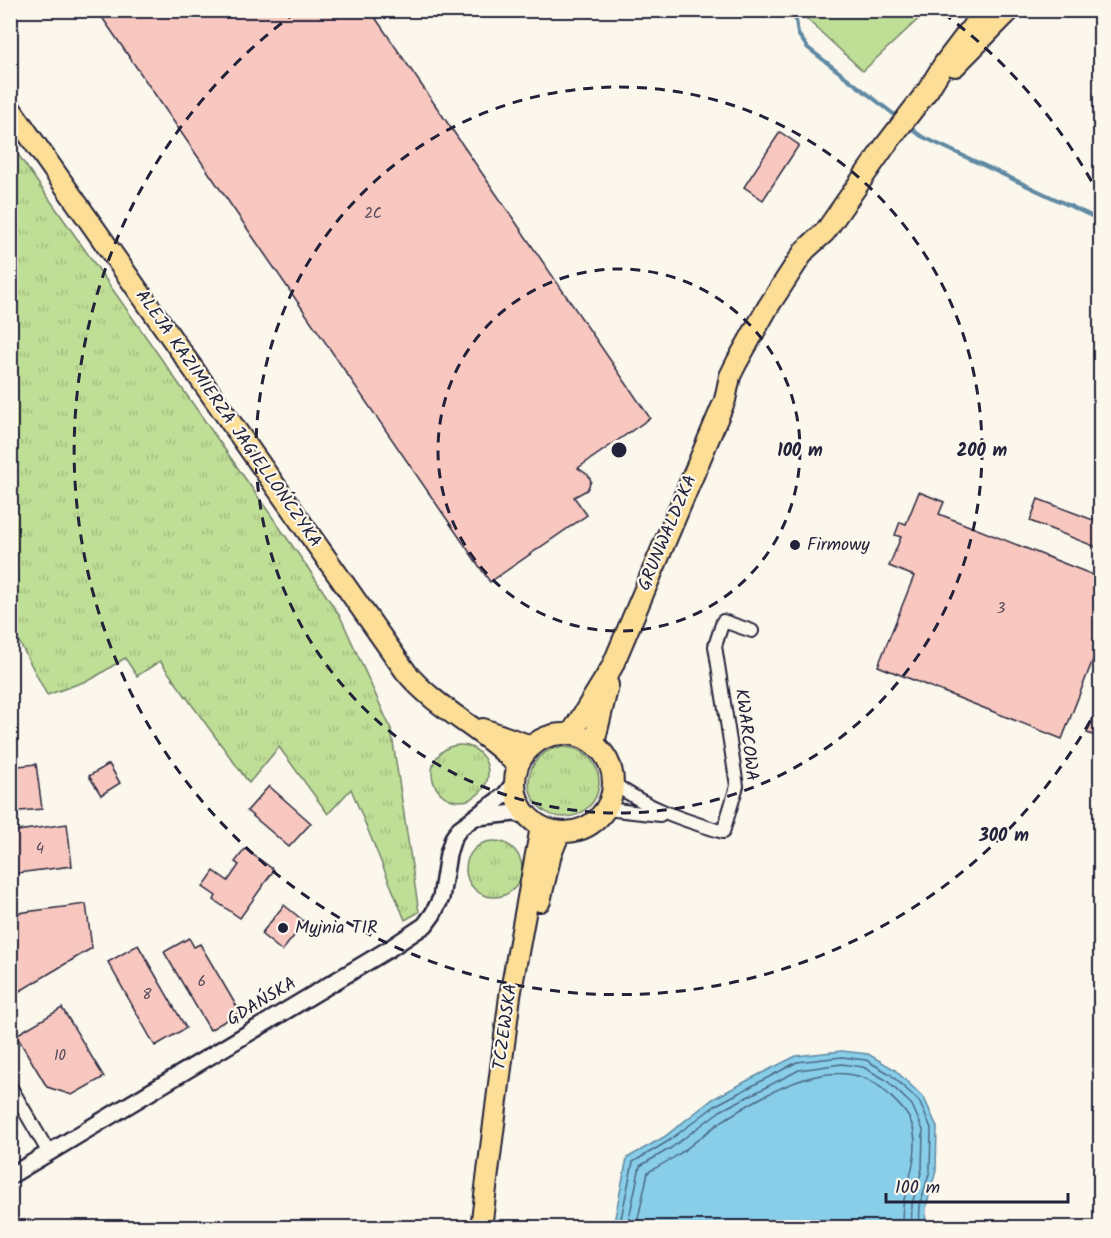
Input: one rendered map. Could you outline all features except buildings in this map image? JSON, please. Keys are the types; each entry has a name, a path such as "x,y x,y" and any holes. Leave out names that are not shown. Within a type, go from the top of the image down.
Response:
{"main road":[{"name":"GRUNWALDZKA","path":"571,734 612,667 725,400 740,382 818,252 825,232 985,10"},
{"name":"GRUNWALDZKA","path":"928,90 1010,10"},
{"name":"ALEJA KAZIMIERZA JAGIELLOŃCZYKA","path":"10,108 406,672 430,697 459,718 516,774"},
{"name":"GRUNWALDZKA","path":"594,743 612,667"},
{"name":"ALEJA KAZIMIERZA JAGIELLOŃCZYKA","path":"459,718 497,735 531,746"},
{"path":"571,734 594,743 608,761 613,783 606,809 587,827 574,831 560,832 534,821 517,800 516,774 531,746 550,736 571,734"},
{"name":"TCZEWSKA","path":"481,1227 534,821"},
{"name":"TCZEWSKA","path":"493,1227 528,956 551,854 560,832"}],"street":[{"name":"KWARCOWA","path":"606,809 673,817 723,832 737,786 716,646 723,621 752,632"},
{"name":"GDAŃSKA","path":"10,1176 389,949 425,925 434,914 441,898 453,838 460,828 505,795 516,774"},
{"name":"KWARCOWA","path":"613,783 630,795 673,817"},
{"path":"477,817 515,813 534,821"},
{"path":"10,1086 49,1153"}],"green space":[{"path":"927,10 863,71 798,11"},
{"path":"10,143 341,618 391,729 419,912 405,920 351,789 328,814 279,747 249,783 160,661 137,676 125,658 92,679 47,695 11,626"},
{"path":"460,745 471,747 480,753 486,762 488,773 486,784 480,793 471,799 460,801 449,799 440,793 434,784 432,773 434,762 440,753 449,747"},
{"path":"564,747 577,750 589,757 596,769 599,782 596,795 589,807 577,814 564,817 551,814 539,807 532,795 529,782 532,769 539,757 551,750"},
{"path":"489,841 499,841 514,849 520,858 522,869 520,880 514,889 499,897 489,897 478,892 471,885 466,874 466,864 471,853 478,846"}],"water":[{"path":"842,1051 868,1054 894,1069 924,1098 937,1127 936,1171 926,1207 925,1227 613,1227 627,1158 664,1137 713,1099 796,1056"}],"waterway":[{"path":"792,10 795,13 798,34 808,48 900,119"},
{"path":"908,126 921,136 1100,220"}],"place":[{"name":"Firmowy","path":"795,545"},
{"name":"Myjnia TIR","path":"283,928"}]}
